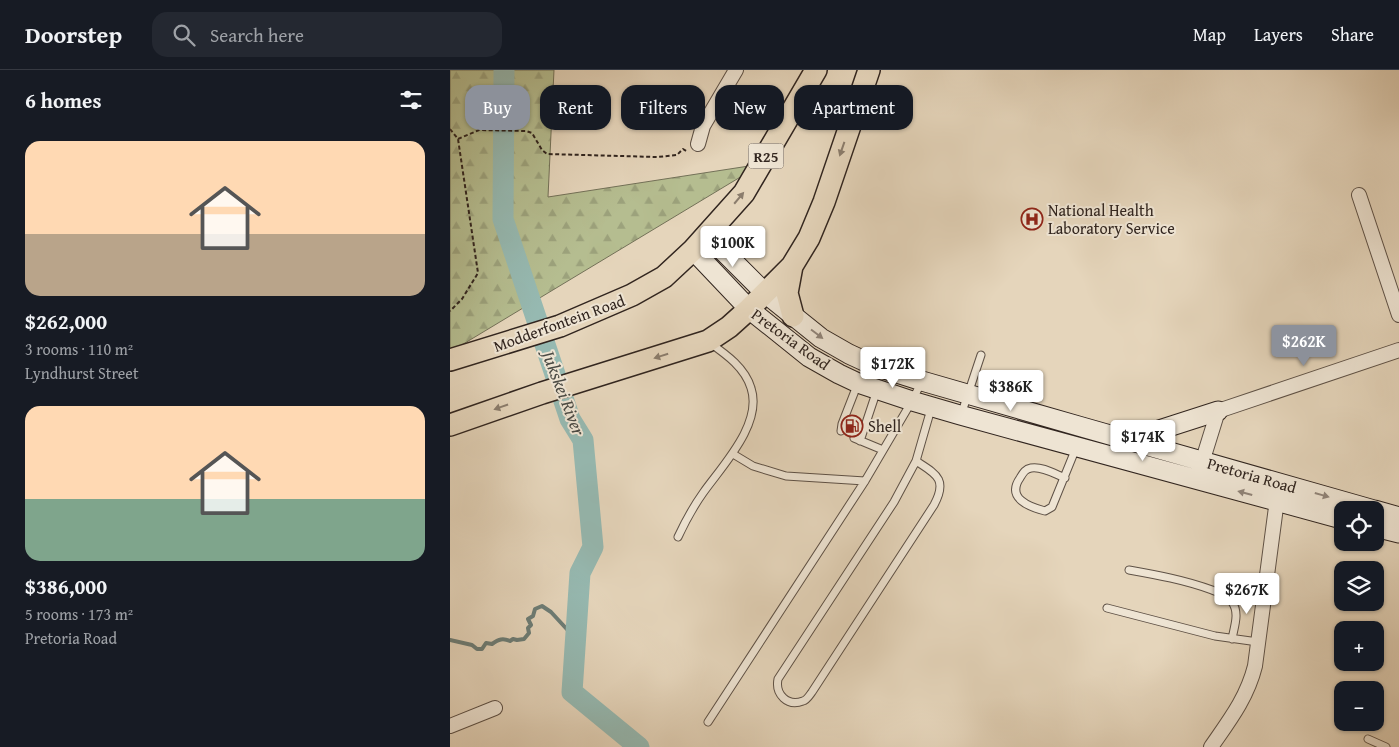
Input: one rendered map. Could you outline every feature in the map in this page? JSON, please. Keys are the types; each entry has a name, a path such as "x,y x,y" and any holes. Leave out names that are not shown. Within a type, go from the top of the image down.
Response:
{"main road":[{"name":"Modderfontein Road","path":"454,363 560,326 640,291 664,277 700,242 744,193 816,70"},
{"path":"450,425 542,393 708,341 728,327 792,266 808,238 824,202 869,70"},
{"name":"Pretoria Road","path":"700,242 821,338 874,366 1202,460 1334,516"},
{"name":"Pretoria Road","path":"700,242 749,309 809,356 838,374 858,383 960,416 1197,480 1334,503"},
{"path":"792,266 787,293 793,316"},
{"path":"1128,440 1218,411"},
{"path":"1077,447 1082,427"},
{"name":"Pretoria Road","path":"1384,513 1399,517"},
{"path":"1384,529 1399,533"}],"street":[{"path":"698,144 703,126 736,70"},
{"path":"1359,195 1399,315"},
{"path":"1197,480 1218,411 1397,352"},
{"path":"1211,747 1242,702 1248,690 1255,666 1278,493"},
{"path":"450,726 495,708"}],"lane":[{"path":"678,537 702,494 740,442 753,407 752,388 740,368 708,341"},
{"path":"960,416 981,354"},
{"path":"708,722 865,481 922,381"},
{"path":"841,431 858,383"},
{"path":"877,389 857,440 884,450"},
{"path":"916,461 935,474 941,486 939,497 812,692 803,701 793,702 784,700 776,686 782,670 894,502 916,461 932,406"},
{"path":"1065,478 1032,467 1025,470 1017,482 1018,498 1024,504 1035,509 1044,511 1052,508 1065,478 1077,447"},
{"path":"733,454 753,466 786,476 865,481"},
{"path":"1129,570 1197,584 1228,597 1232,602 1236,615 1232,639"},
{"path":"1107,608 1215,636 1258,642"},
{"path":"1368,739 1386,747"}],"path":[{"path":"450,129 458,139 478,273 462,299 450,311"},
{"path":"458,139 479,130 526,131 532,133 542,150 547,154 673,156 678,155 683,149 689,152 694,150 698,144"}],"green space":[{"path":"450,70 554,70 553,85 540,85 540,130 551,130 548,197 762,164 450,352"}],"waterway":[{"name":"Jukskei River","path":"504,70 503,219 570,419 583,440 593,547 580,573 572,692 639,747"},
{"path":"450,640 482,649 486,643 492,644 501,640 524,639 529,633 528,628 531,625 528,619 533,616 535,609 542,606 551,612 575,638"}],"place":[{"name":"National Health Laboratory Service","path":"1032,219"},
{"name":"Shell","path":"852,426"}]}
